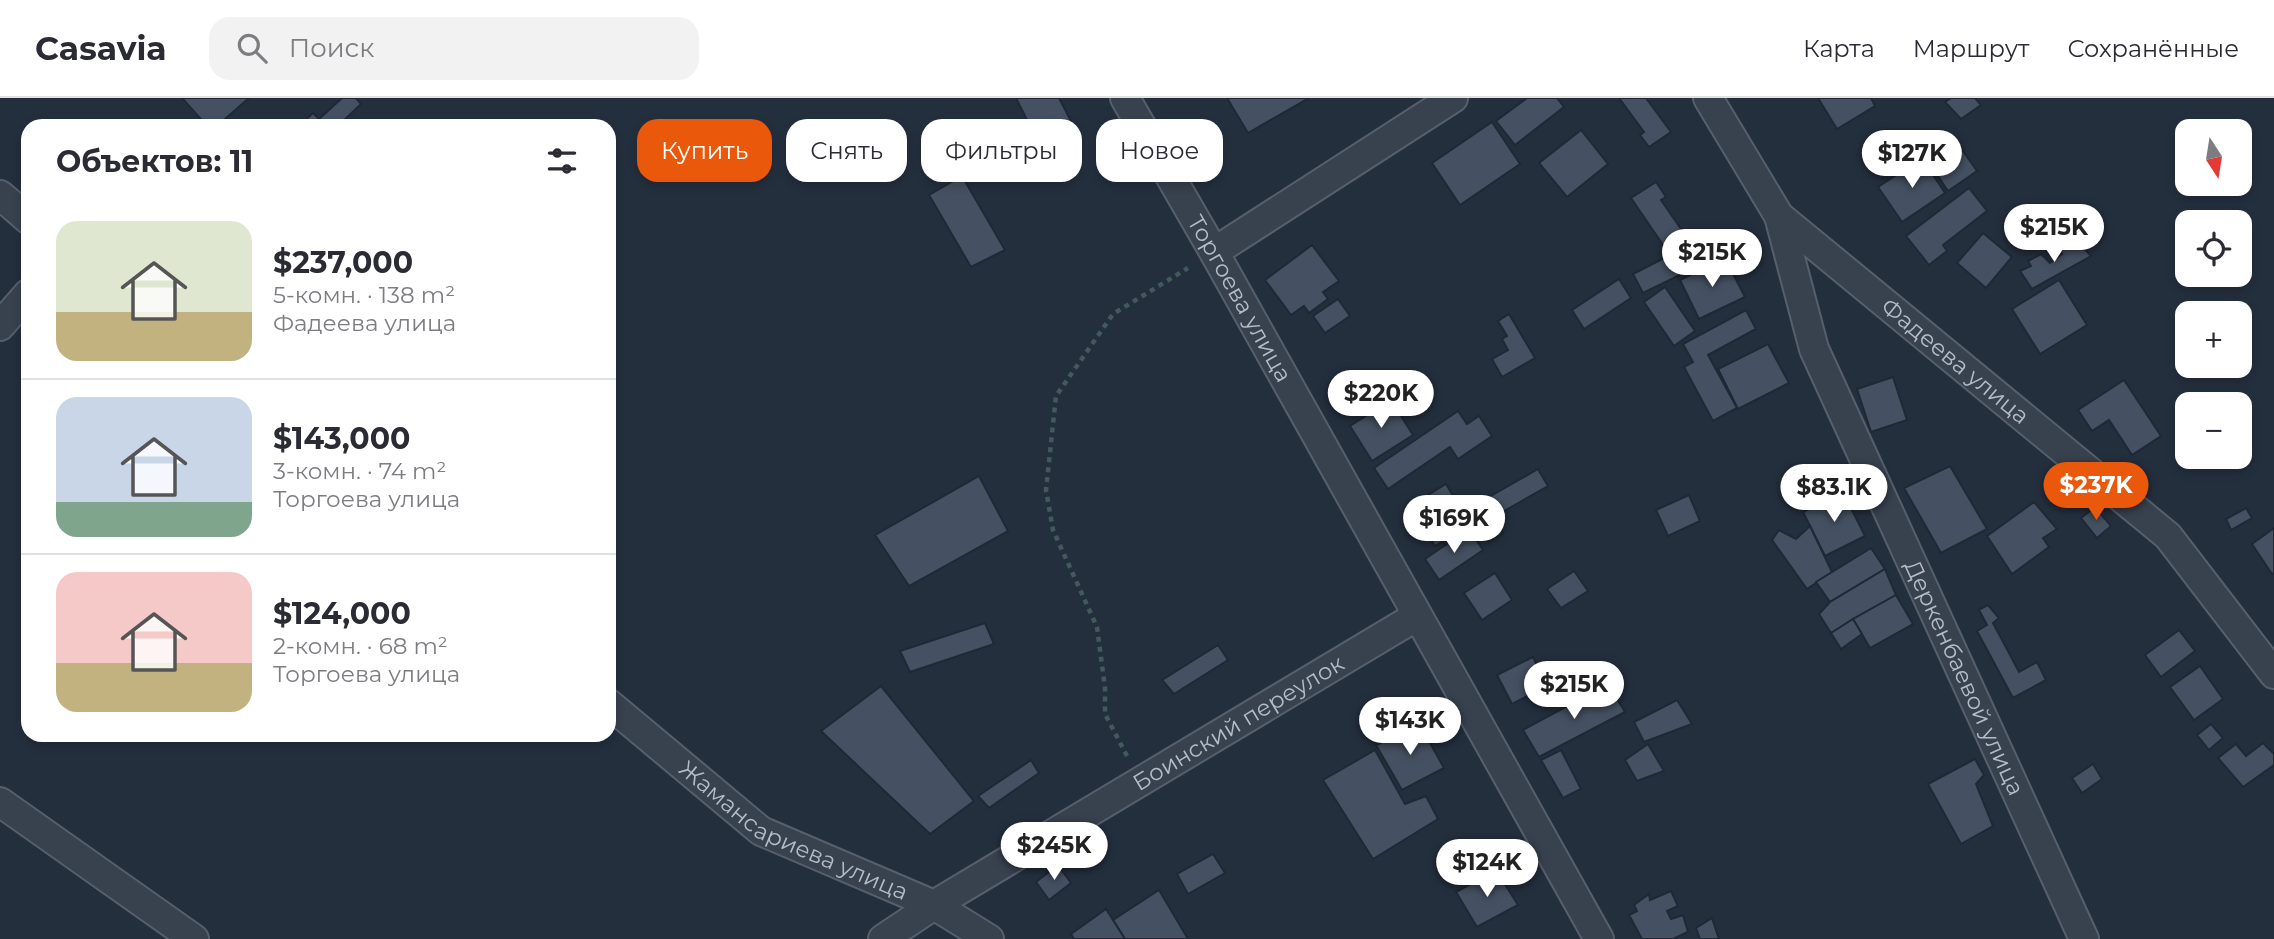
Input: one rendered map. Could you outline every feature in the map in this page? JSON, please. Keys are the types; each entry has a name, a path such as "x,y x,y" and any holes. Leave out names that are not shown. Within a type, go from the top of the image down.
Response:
{"street":[{"name":"Торгоева улица","path":"1125,98 1599,939"},
{"path":"1214,252 1453,98"},
{"name":"Фадеева улица","path":"1708,98 1779,216 2168,536 2274,674"},
{"path":"0,195 21,213"},
{"name":"Деркенбаевой улица","path":"1779,216 1814,349 2084,939"},
{"path":"0,326 21,302"},
{"name":"Боинский переулок","path":"883,939 934,905 1417,616"},
{"name":"Жамансариева улица","path":"616,710 761,831 934,905 989,939"},
{"path":"0,802 194,939"}],"path":[{"path":"1141,781 1105,713 1105,688 1097,627 1053,530 1046,490 1056,396 1113,314 1214,252"}],"building":[{"path":"182,98 249,98 225,119 201,119"},
{"path":"342,98 356,98 361,104 345,119 319,119"},
{"path":"1016,98 1059,98 1070,119 1026,119"},
{"path":"1227,98 1309,98 1248,133"},
{"path":"1527,98 1557,98 1564,107 1515,145 1496,121"},
{"path":"1619,98 1646,98 1671,132 1649,147 1640,135 1644,132"},
{"path":"1818,98 1871,98 1875,106 1837,129"},
{"path":"1951,98 1975,98 1981,105 1961,119 1945,102"},
{"path":"313,113 319,119 307,119"},
{"path":"1492,122 1520,164 1460,205 1432,163"},
{"path":"1581,130 1608,164 1567,197 1539,163"},
{"path":"1958,144 1977,171 1948,191 1930,164"},
{"path":"1922,158 1945,193 1902,222 1878,187"},
{"path":"952,182 965,182 1005,250 971,267 929,195"},
{"path":"1656,182 1666,197 1661,200 1693,246 1717,230 1720,235 1676,264 1631,198"},
{"path":"1969,188 1987,211 1943,245 1947,251 1929,265 1906,236"},
{"path":"1983,233 2012,257 1986,288 1957,263"},
{"path":"2065,238 2070,248 2078,242 2091,256 2032,289 2020,271 2031,266 2028,261 2041,254 2050,263 2062,254 2058,245"},
{"path":"1312,245 1339,281 1323,292 1328,299 1309,313 1304,306 1291,315 1265,280"},
{"path":"1670,255 1680,275 1643,293 1633,274"},
{"path":"1725,258 1745,297 1699,319 1680,280"},
{"path":"1619,279 1631,298 1584,329 1572,310"},
{"path":"2059,280 2087,325 2040,354 2012,309"},
{"path":"1665,287 1695,331 1674,346 1644,302"},
{"path":"1338,299 1350,316 1325,333 1313,316"},
{"path":"1746,310 1756,329 1708,355 1737,408 1713,421 1684,367 1693,362 1683,344"},
{"path":"1509,314 1535,358 1502,377 1492,359 1508,350 1502,339 1507,336 1498,321"},
{"path":"1768,344 1789,383 1738,409 1718,369"},
{"path":"1893,377 1907,420 1871,432 1857,389"},
{"path":"2124,380 2161,436 2132,455 2109,420 2092,431 2078,410"},
{"path":"1391,400 1413,435 1372,461 1350,426"},
{"path":"1458,411 1467,424 1479,416 1492,436 1458,459 1450,447 1388,489 1374,468"},
{"path":"1950,466 1987,529 1941,553 1904,488"},
{"path":"1538,469 1548,486 1499,514 1489,497"},
{"path":"979,476 1008,531 909,586 875,535"},
{"path":"1446,484 1470,524 1435,546 1410,506"},
{"path":"1843,492 1865,536 1825,556 1803,512"},
{"path":"1689,495 1700,521 1668,536 1656,510"},
{"path":"2034,502 2057,529 2043,538 2049,547 2012,574 1987,536"},
{"path":"1484,504 1503,533 1488,542 1469,514"},
{"path":"2095,507 2111,526 2097,538 2081,518"},
{"path":"2246,508 2252,518 2231,530 2226,519"},
{"path":"1810,526 1832,572 1807,589 1772,540 1779,530 1796,539"},
{"path":"2274,528 2274,573 2272,574 2252,544"},
{"path":"1469,529 1483,550 1439,580 1425,559"},
{"path":"1871,548 1885,569 1830,602 1816,582"},
{"path":"1885,569 1896,595 1831,633 1819,614 1830,602"},
{"path":"1574,571 1588,591 1561,608 1547,589"},
{"path":"1495,573 1512,600 1482,620 1464,593"},
{"path":"1896,595 1913,624 1870,648 1853,619"},
{"path":"1988,605 1999,618 1993,623 2019,672 2037,662 2046,680 2013,698 1977,631 1987,625 1979,610"},
{"path":"1853,619 1862,634 1841,649 1831,633"},
{"path":"985,623 994,644 910,672 900,651"},
{"path":"2179,630 2195,651 2161,677 2145,655"},
{"path":"1218,645 1228,660 1174,694 1162,680"},
{"path":"1533,657 1547,686 1512,704 1497,675"},
{"path":"2200,666 2223,699 2194,720 2170,687"},
{"path":"1608,684 1625,712 1539,757 1523,730"},
{"path":"881,686 974,801 930,834 821,731"},
{"path":"1677,700 1692,724 1644,742 1634,722"},
{"path":"2211,724 2223,738 2209,750 2197,735"},
{"path":"1420,725 1444,768 1402,790 1376,745"},
{"path":"2263,743 2274,754 2274,765 2243,787 2218,758 2236,744 2246,756"},
{"path":"1648,744 1664,771 1637,781 1625,760"},
{"path":"1375,750 1405,804 1426,796 1438,819 1373,859 1323,780"},
{"path":"1561,750 1581,789 1563,798 1541,760"},
{"path":"1975,759 1984,775 1976,784 1993,826 1961,844 1928,784"},
{"path":"1031,760 1039,773 989,808 978,796"},
{"path":"2093,764 2102,779 2082,793 2072,778"},
{"path":"1213,854 1225,873 1188,894 1177,874"},
{"path":"1058,865 1071,883 1049,900 1036,882"},
{"path":"1496,870 1518,905 1477,927 1456,892"},
{"path":"1159,890 1188,939 1125,939 1113,920"},
{"path":"1671,891 1678,906 1667,911 1671,919 1683,915 1688,932 1673,939 1642,939 1629,915 1637,911 1634,905 1649,894 1650,900"},
{"path":"1106,909 1125,939 1074,939 1071,934"},
{"path":"1712,918 1719,939 1700,939 1696,928"}]}
